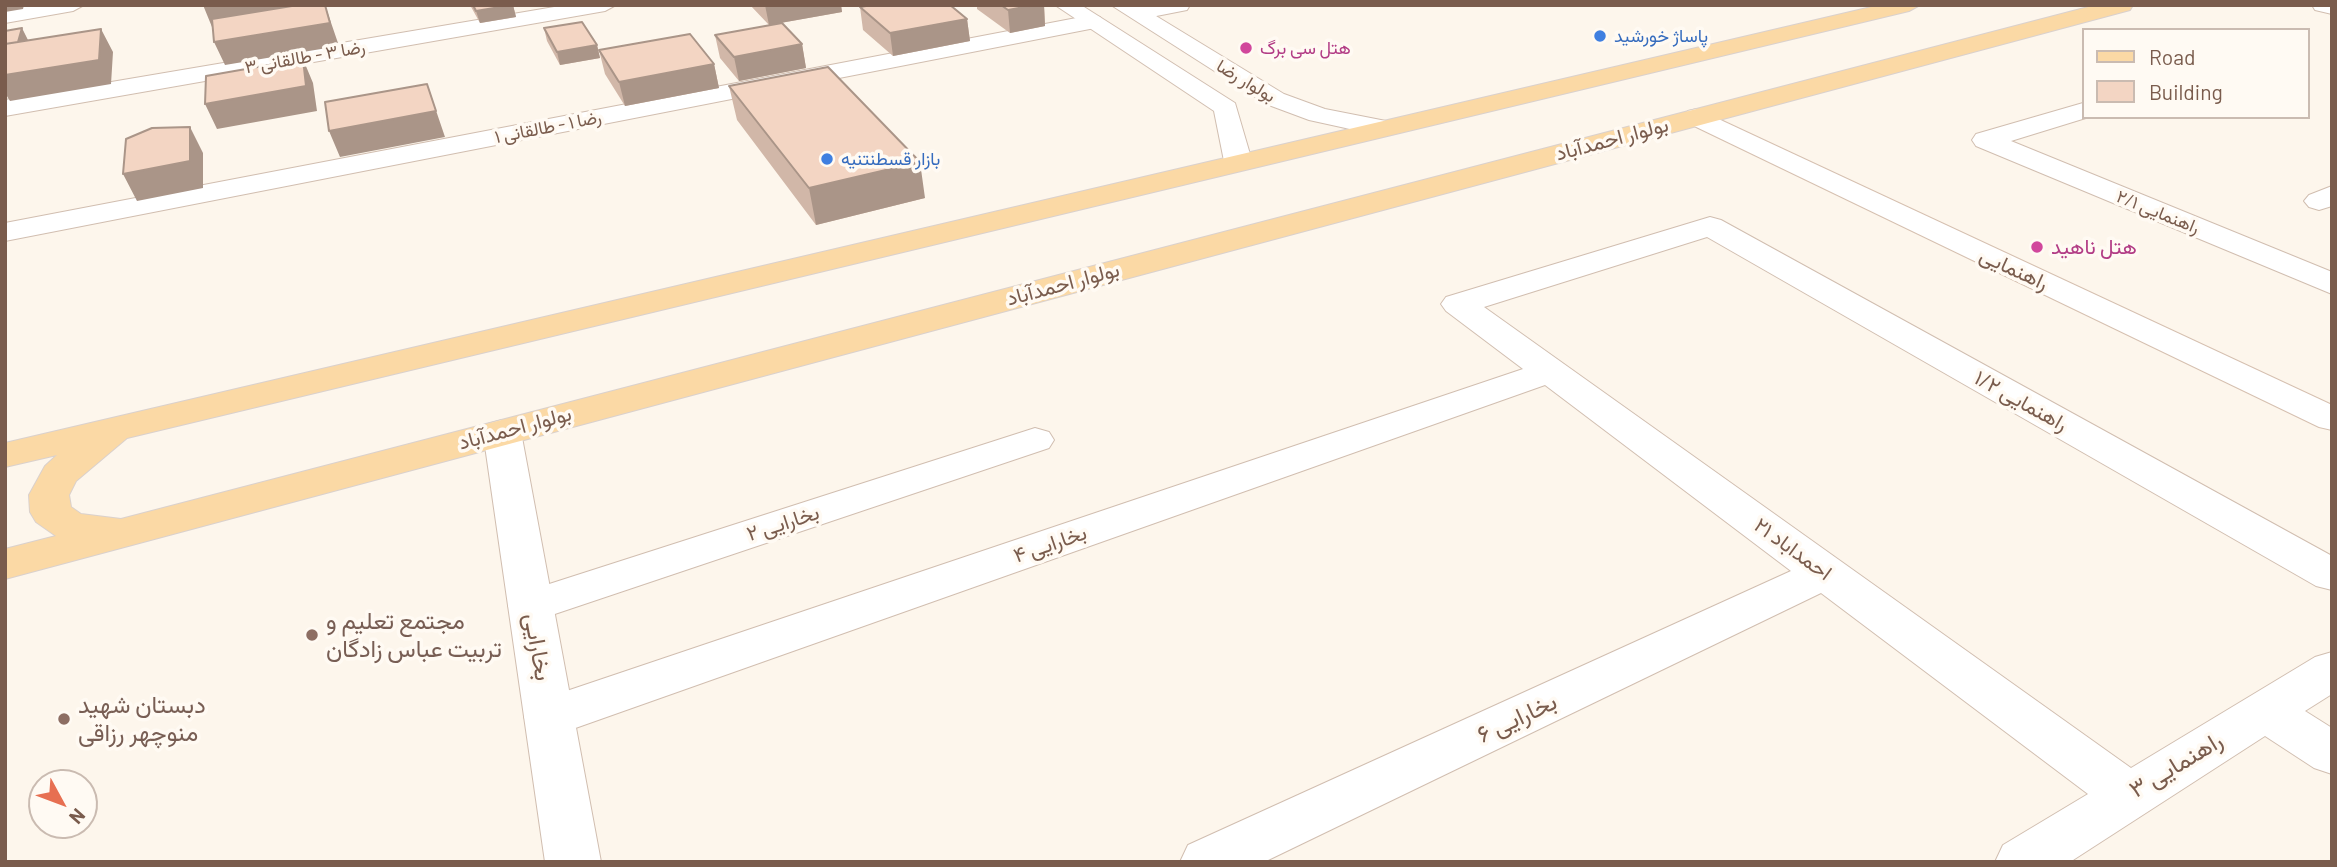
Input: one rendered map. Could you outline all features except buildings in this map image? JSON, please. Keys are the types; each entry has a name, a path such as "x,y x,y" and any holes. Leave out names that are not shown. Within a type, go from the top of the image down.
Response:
{"main road":[{"path":"5,455 1238,161 1909,5"},
{"name":"بولوار احمدآباد","path":"5,564 129,529 2122,5"},
{"path":"129,529 93,531 66,525 51,512 49,495 60,475 80,455 110,436 145,420"}],"street":[{"path":"5,16 73,5"},
{"name":"رضا ۳ - طالقانی ۳","path":"5,108 605,5"},
{"name":"بولوار رضا","path":"1066,5 1226,108 1238,161"},
{"path":"1129,9 1179,5"},
{"path":"2323,5 2332,8"},
{"name":"بولوار رضا","path":"1129,9 1275,99 1318,115 1382,128"},
{"name":"رضا ۱ - طالقانی ۱","path":"5,232 1092,22"},
{"path":"1226,108 1253,112 1267,110 1275,105 1275,99"},
{"name":"راهنمایی ۲/۱","path":"2082,111 1984,140 2332,284"},
{"name":"راهنمایی","path":"1697,117 2332,419"},
{"name":"راهنمایی ۱/۲","path":"1458,304 1710,226 2332,575"},
{"name":"احمداباد ۲۱","path":"1458,304 2127,794"},
{"name":"بخارایی ۴","path":"549,717 1551,371"},
{"name":"بخارایی","path":"502,432 573,862"},
{"name":"بخارایی ۲","path":"531,606 1035,440"},
{"name":"بخارایی ۶","path":"1208,862 1826,573"},
{"name":"راهنمایی ۳","path":"2023,862 2127,794 2332,670"},
{"path":"2265,711 2332,754"}],"place":[{"name":"پاساژ خورشید","path":"1600,36"},
{"name":"هتل سی برگ","path":"1246,48"},
{"name":"بازار قسطنتنیه","path":"827,159"},
{"name":"هتل ناهید","path":"2037,247"},
{"name":"مجتمع تعلیم و تربیت عباس زادگان","path":"312,635"},
{"name":"دبستان شهید منوچهر رزاقی","path":"64,719"}]}
